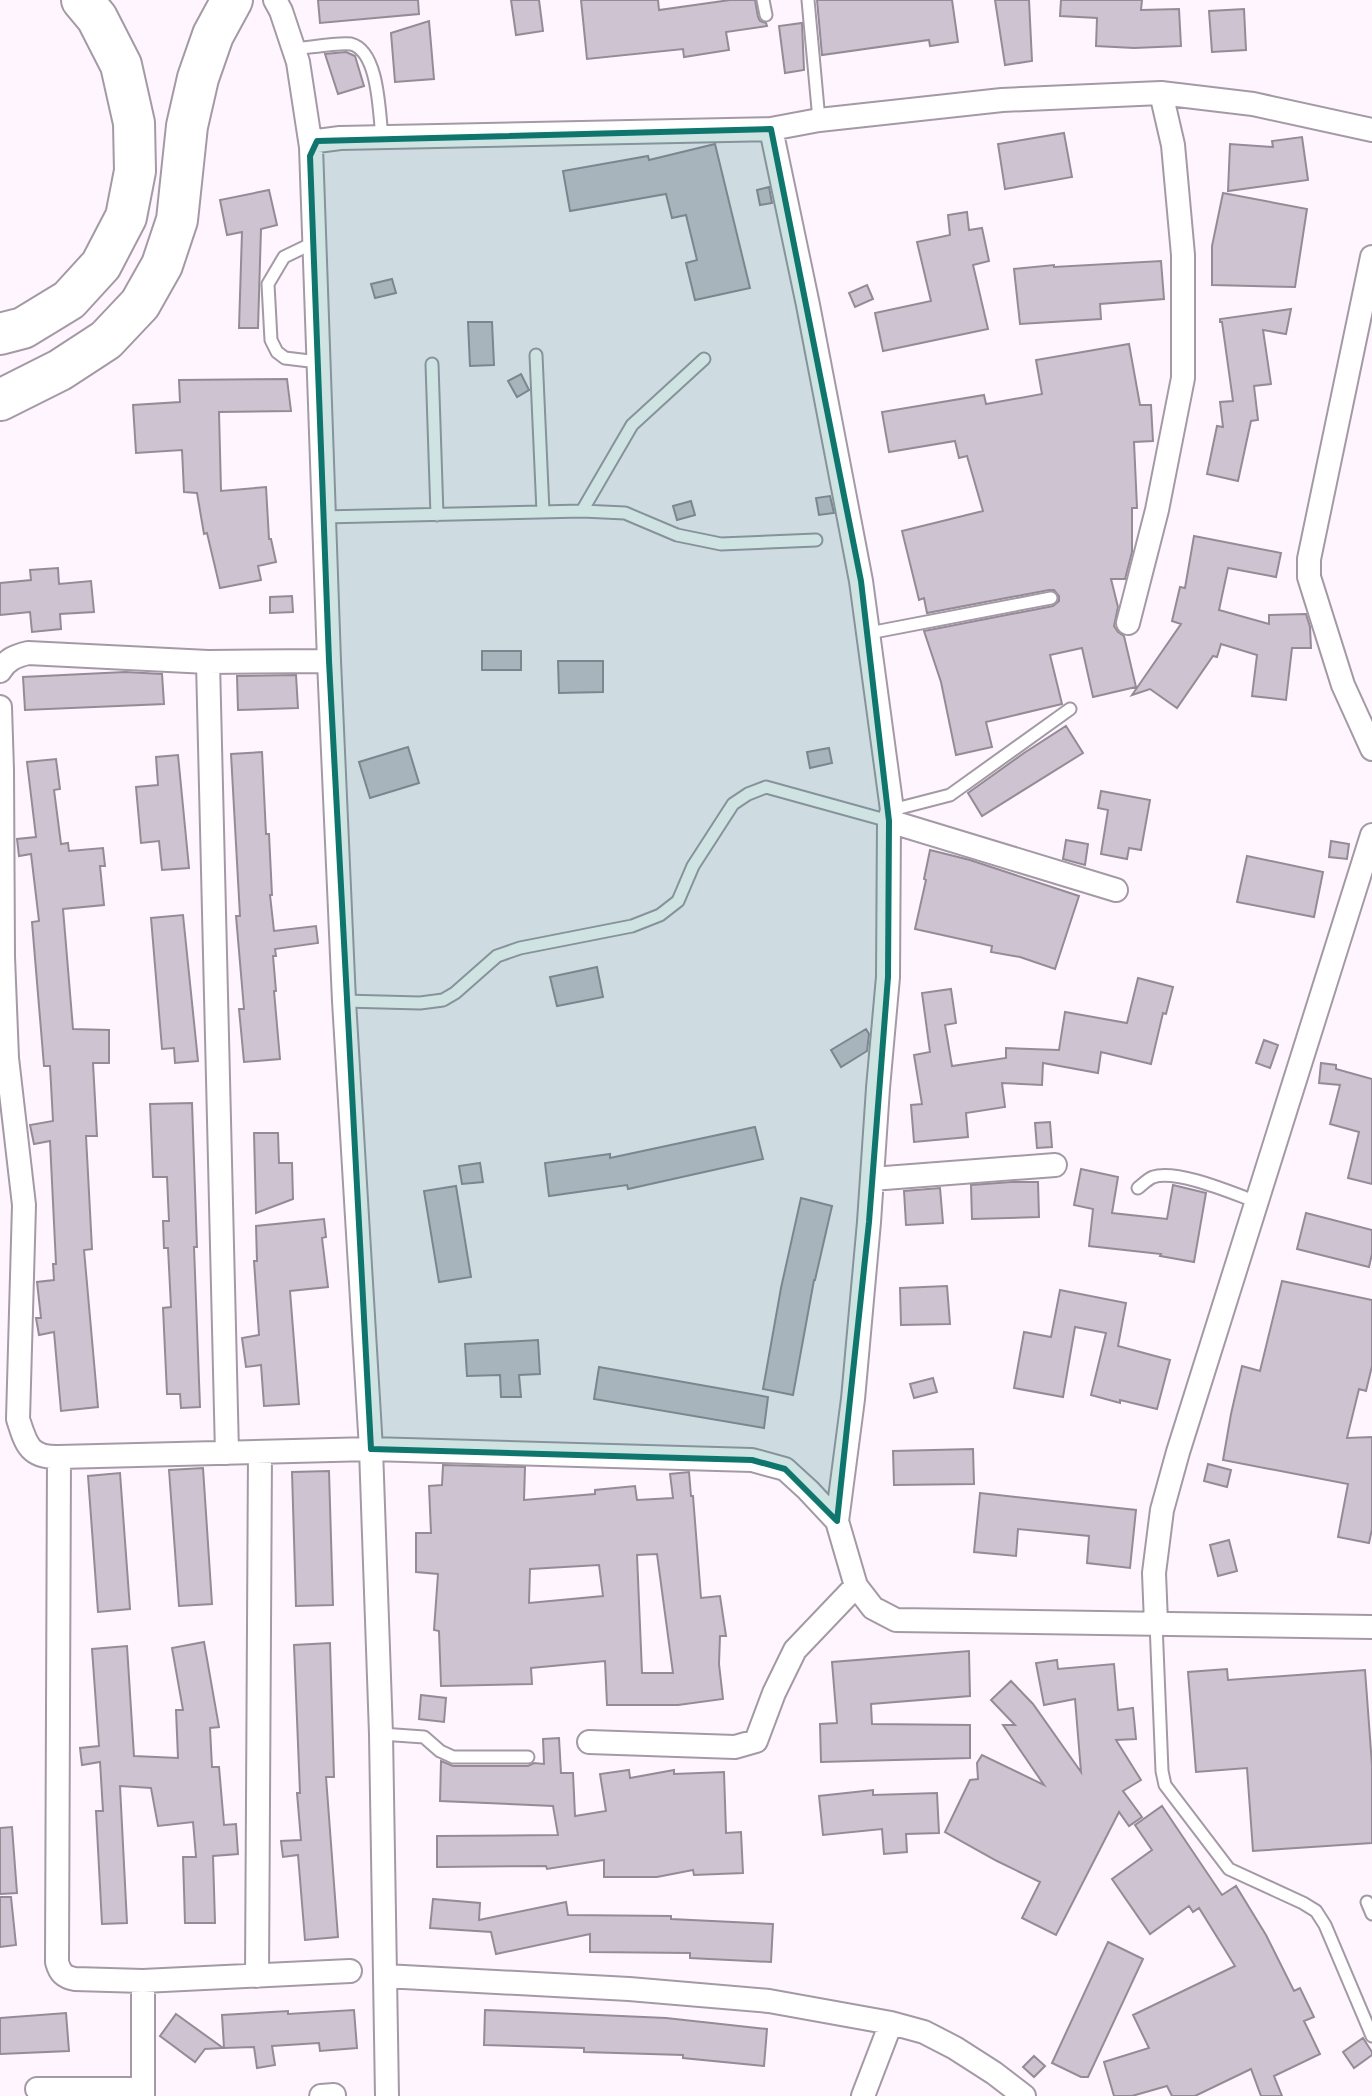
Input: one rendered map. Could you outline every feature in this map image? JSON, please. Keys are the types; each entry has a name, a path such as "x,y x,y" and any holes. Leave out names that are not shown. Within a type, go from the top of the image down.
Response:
{"highway":[{"path":"0,334 23,328 69,300 101,265 126,217 135,171 134,123 121,65 97,18 82,0"},
{"path":"0,400 60,370 106,340 140,304 162,265 177,220 187,126 198,78 213,35 232,0"}],"street":[{"path":"275,0 298,62 311,147 344,1001 371,1449 381,1734 387,2096"},
{"path":"311,147 323,139 771,129 819,120 1002,100 1161,93 1253,104 1372,130"},
{"path":"1128,623 1157,510 1183,378 1183,255 1173,145 1161,93"},
{"path":"771,129 811,320 869,633 890,815 888,977 853,1399 837,1521 856,1586 873,1608 896,1620 1372,1627"},
{"path":"1372,257 1309,559 1309,577 1343,685 1372,749"},
{"path":"0,671 15,656 28,653 208,662 329,661"},
{"path":"208,662 227,1453"},
{"path":"0,707 7,1058 24,1205 18,1419 24,1441 34,1454 59,1457 371,1449 752,1460 785,1469 837,1521"},
{"path":"890,815 1116,890"},
{"path":"1156,1623 1154,1573 1162,1510 1372,835"},
{"path":"872,1179 1055,1165"},
{"path":"257,1976 260,1452"},
{"path":"59,1457 59,1972 66,1977 143,1981 350,1971"},
{"path":"589,1742 735,1747 756,1741 795,1650 856,1586"},
{"path":"385,1976 614,1988 769,2001 891,2023 924,2032 955,2048 1024,2096"},
{"path":"37,2089 143,2092 143,1981"},
{"path":"863,2096 891,2023"},
{"path":"321,2096 334,2095"}],"lane":[{"path":"763,0 766,15"},
{"path":"808,0 819,120"},
{"path":"293,49 350,44 361,49 372,65 382,137"},
{"path":"313,243 284,257 268,284 271,340 277,352 285,358 318,362"},
{"path":"536,355 543,512"},
{"path":"582,511 632,425 704,359"},
{"path":"432,364 437,515"},
{"path":"323,517 582,511 625,513 677,535 721,544 816,540"},
{"path":"869,633 1051,598"},
{"path":"344,1001 420,1003 443,1000 497,956 520,948 632,926 660,915 678,901 693,866 733,804 757,790 766,787 890,815 950,795 1070,709"},
{"path":"1138,1188 1152,1178 1167,1175 1204,1183 1257,1202"},
{"path":"1156,1623 1165,1785 1229,1869 1316,1911 1325,1925 1372,2036"},
{"path":"381,1734 424,1737 440,1751 453,1757 528,1757"},
{"path":"1367,1902 1372,1914"}],"highlighted area":[{"path":"771,129 861,581 889,821 888,977 869,1222 837,1521 785,1469 752,1460 371,1449 329,661 310,156 317,141"}],"building":[{"path":"318,0 418,0 419,14 320,23"},
{"path":"511,0 539,0 543,31 516,35"},
{"path":"581,0 658,0 659,10 730,0 755,0 758,17 767,26 726,32 729,50 684,57 683,49 587,59"},
{"path":"817,0 952,0 958,42 930,46 929,40 822,55"},
{"path":"995,0 1029,0 1032,61 1005,65"},
{"path":"1061,0 1142,0 1141,10 1179,9 1181,46 1096,46 1097,18 1060,16"},
{"path":"1244,9 1246,50 1212,52 1209,11"},
{"path":"429,21 434,79 395,82 391,33"},
{"path":"802,23 804,70 785,73 779,26"},
{"path":"346,52 355,56 364,86 338,94 325,54"},
{"path":"1064,133 1072,177 1005,189 998,144"},
{"path":"1302,137 1308,180 1228,191 1230,144 1273,147 1272,141"},
{"path":"715,144 750,288 695,300 686,263 697,260 686,215 672,218 666,194 570,211 563,171 648,156 649,160"},
{"path":"769,187 772,203 760,205 757,190"},
{"path":"269,190 277,225 261,229 258,328 239,328 242,232 227,235 220,200"},
{"path":"1223,193 1307,209 1295,287 1212,285 1212,246"},
{"path":"967,212 969,230 982,228 989,261 973,265 988,329 883,351 875,313 931,301 917,242 950,235 948,215"},
{"path":"1161,261 1164,299 1100,304 1101,319 1020,324 1014,269"},
{"path":"392,279 396,293 375,298 371,284"},
{"path":"867,285 873,299 855,307 849,293"},
{"path":"1291,309 1286,334 1263,330 1271,384 1254,386 1258,420 1251,421 1238,481 1207,474 1217,426 1223,427 1220,402 1233,401 1220,319"},
{"path":"468,322 492,322 494,365 470,366"},
{"path":"1129,344 1140,405 1151,405 1153,441 1134,442 1137,508 1132,508 1132,552 1125,579 1111,579 1118,607 1114,626 1124,636 1136,687 1093,697 1082,648 1050,655 1062,704 986,722 992,747 956,755 941,682 924,631 1053,606 1059,601 1059,596 1054,590 1049,590 927,613 924,598 919,600 902,531 983,511 967,456 959,458 955,441 889,452 882,412 984,395 986,404 1042,394 1036,360"},
{"path":"521,374 529,390 517,397 508,381"},
{"path":"287,379 291,411 219,412 221,491 266,487 269,539 276,562 258,566 261,580 220,588 207,533 204,534 197,493 184,492 182,450 136,453 133,405 180,402 179,380"},
{"path":"830,496 834,513 819,515 816,498"},
{"path":"691,501 695,515 677,520 673,506"},
{"path":"1194,536 1281,553 1276,577 1228,568 1219,610 1269,624 1269,615 1306,614 1311,648 1292,648 1286,700 1252,696 1257,655 1221,644 1217,657 1213,656 1177,708 1150,689 1132,695 1181,624 1172,621 1180,587 1185,588"},
{"path":"58,568 59,584 91,581 94,612 60,614 61,629 32,632 30,612 0,615 0,583 31,580 30,570"},
{"path":"292,596 293,612 270,613 270,597"},
{"path":"482,651 521,651 521,670 482,670"},
{"path":"558,661 603,661 603,692 559,693"},
{"path":"125,672 162,674 164,704 25,710 23,677"},
{"path":"296,675 298,708 238,710 237,676"},
{"path":"1066,726 1083,753 982,816 968,793"},
{"path":"408,747 419,783 370,798 359,762"},
{"path":"829,748 832,763 810,768 807,752"},
{"path":"262,752 274,931 316,926 318,943 275,949 274,991 280,1059 244,1062 239,1009 244,1009 236,916 240,916 231,754"},
{"path":"178,755 189,868 162,870 159,841 141,843 136,787 158,785 156,757"},
{"path":"56,759 60,789 54,790 61,844 68,843 69,851 103,848 105,866 100,866 104,905 63,909 73,1029 109,1030 109,1063 93,1063 97,1136 86,1136 92,1249 84,1250 98,1407 61,1411 54,1332 39,1335 36,1318 41,1318 37,1282 54,1280 53,1264 56,1264 50,1141 34,1144 30,1125 53,1121 50,1066 44,1066 32,922 39,921 31,854 19,856 17,839 36,837 27,762"},
{"path":"1101,791 1150,800 1141,850 1129,848 1127,859 1101,854 1108,810 1098,808"},
{"path":"1066,840 1088,844 1085,865 1063,859"},
{"path":"1331,841 1349,844 1347,859 1329,857"},
{"path":"930,850 1079,896 1055,969 1020,957 991,952 992,946 915,929"},
{"path":"1247,856 1323,872 1314,917 1237,902"},
{"path":"183,915 198,1061 175,1063 174,1048 162,1049 151,918"},
{"path":"597,967 603,997 557,1006 550,977"},
{"path":"1138,978 1173,987 1166,1014 1163,1013 1151,1064 1101,1052 1098,1073 1043,1063 1042,1085 1002,1083 1005,1107 966,1113 968,1137 914,1142 911,1105 922,1104 914,1055 930,1052 922,993 951,989 956,1023 945,1025 952,1066 1006,1058 1006,1048 1059,1050 1065,1012 1127,1023"},
{"path":"866,1029 869,1034 867,1051 841,1067 831,1050"},
{"path":"1264,1040 1278,1045 1270,1068 1256,1063"},
{"path":"1321,1063 1336,1065 1336,1069 1372,1079 1372,1184 1348,1178 1359,1132 1330,1124 1340,1085 1319,1083"},
{"path":"192,1103 200,1407 181,1408 180,1394 167,1394 163,1308 171,1307 168,1248 164,1248 163,1221 169,1221 167,1177 153,1177 150,1104"},
{"path":"1050,1122 1052,1147 1037,1148 1035,1123"},
{"path":"755,1127 763,1159 628,1189 627,1185 549,1196 545,1163 610,1154 610,1158"},
{"path":"254,1133 278,1133 279,1163 292,1163 293,1199 256,1213"},
{"path":"480,1163 483,1182 462,1184 459,1166"},
{"path":"1081,1169 1118,1177 1112,1213 1167,1219 1173,1185 1206,1193 1194,1262 1161,1254 1089,1246 1093,1209 1074,1205"},
{"path":"1038,1182 1039,1217 972,1219 971,1185"},
{"path":"456,1186 471,1277 439,1282 424,1191"},
{"path":"940,1188 943,1223 906,1225 904,1191"},
{"path":"801,1198 832,1206 814,1280 793,1395 763,1389"},
{"path":"1306,1213 1372,1230 1369,1267 1297,1249"},
{"path":"324,1219 326,1237 322,1238 328,1287 290,1291 299,1404 264,1406 261,1365 246,1367 242,1338 259,1335 254,1261 257,1261 256,1226"},
{"path":"1282,1281 1372,1300 1372,1366 1366,1391 1359,1389 1347,1438 1372,1437 1372,1529 1369,1543 1338,1537 1348,1484 1223,1460 1242,1366 1260,1371"},
{"path":"947,1286 950,1324 901,1325 900,1288"},
{"path":"1060,1290 1126,1303 1118,1346 1170,1360 1157,1409 1091,1395 1106,1333 1075,1327 1063,1397 1014,1388 1024,1332 1051,1337"},
{"path":"538,1340 540,1374 519,1375 521,1397 501,1397 500,1375 467,1376 465,1344"},
{"path":"599,1367 768,1397 764,1428 594,1399"},
{"path":"933,1378 937,1392 914,1398 910,1384"},
{"path":"973,1449 974,1484 894,1485 893,1451"},
{"path":"1208,1464 1231,1470 1227,1487 1204,1481"},
{"path":"443,1465 525,1467 524,1500 595,1494 595,1490 635,1486 637,1500 673,1498 670,1474 689,1472 701,1598 720,1596 726,1636 720,1636 723,1699 678,1705 607,1705 605,1661 531,1668 532,1684 441,1686 439,1631 434,1630 438,1574 416,1572 416,1533 431,1533 429,1486 442,1485","holes":["657,1554 673,1673 642,1673 637,1555","599,1565 603,1596 529,1603 530,1569"]},
{"path":"203,1468 212,1604 179,1606 169,1470"},
{"path":"329,1471 333,1605 296,1606 292,1472"},
{"path":"120,1473 130,1609 98,1612 88,1476"},
{"path":"980,1493 1136,1510 1130,1568 1087,1563 1089,1536 1018,1529 1016,1556 974,1552"},
{"path":"1229,1540 1237,1571 1218,1576 1210,1545"},
{"path":"204,1642 219,1727 210,1728 212,1767 219,1767 224,1825 236,1824 238,1854 213,1856 215,1923 185,1923 183,1857 196,1857 193,1822 158,1826 151,1788 120,1786 127,1923 102,1924 96,1811 103,1811 100,1762 82,1765 80,1748 99,1746 92,1649 127,1646 134,1756 178,1758 176,1710 183,1710 172,1648"},
{"path":"330,1643 334,1777 326,1777 338,1937 305,1940 298,1855 283,1857 281,1841 301,1840 294,1645"},
{"path":"969,1651 970,1696 871,1704 872,1724 970,1725 970,1758 821,1762 820,1724 837,1723 832,1662"},
{"path":"1057,1660 1058,1669 1114,1664 1118,1710 1133,1708 1136,1739 1116,1740 1141,1780 1123,1791 1142,1817 1129,1826 1119,1812 1056,1935 1022,1918 1040,1882 945,1832 970,1780 978,1779 977,1763 982,1755 1044,1785 1003,1725 1015,1725 991,1700 1011,1681 1033,1704 1081,1772 1075,1699 1044,1705 1036,1663"},
{"path":"1227,1669 1228,1680 1365,1670 1372,1765 1372,1843 1253,1851 1247,1768 1196,1772 1188,1672"},
{"path":"421,1695 446,1698 444,1722 419,1719"},
{"path":"559,1738 561,1773 573,1773 575,1816 606,1811 600,1774 629,1770 630,1778 674,1770 674,1774 724,1772 726,1833 741,1832 743,1873 694,1875 693,1870 657,1877 604,1877 604,1860 547,1869 546,1866 437,1867 437,1836 558,1835 553,1806 440,1801 441,1761 453,1766 544,1764 543,1739"},
{"path":"873,1790 873,1795 937,1793 939,1833 906,1834 907,1852 884,1854 882,1829 823,1835 819,1796"},
{"path":"1162,1806 1222,1895 1236,1886 1266,1935 1294,1991 1300,1988 1314,2017 1304,2021 1320,2054 1274,2076 1282,2096 1261,2096 1251,2069 1195,2096 1172,2096 1167,2086 1132,2096 1114,2096 1104,2062 1149,2048 1133,2015 1235,1966 1199,1908 1193,1912 1189,1906 1150,1934 1112,1879 1152,1850 1135,1825"},
{"path":"12,1827 17,1893 0,1894 0,1828"},
{"path":"0,1897 11,1897 16,1945 0,1947"},
{"path":"433,1899 480,1903 479,1920 566,1902 568,1915 671,1916 671,1919 773,1924 771,1962 690,1958 690,1953 590,1952 590,1934 496,1954 491,1932 430,1928"},
{"path":"1108,1942 1143,1959 1088,2077 1081,2077 1052,2063"},
{"path":"354,2010 357,2048 320,2051 319,2043 272,2046 275,2065 257,2068 254,2047 224,2048 222,2015"},
{"path":"485,2010 666,2018 767,2029 764,2066 683,2058 683,2055 484,2045"},
{"path":"66,2013 69,2051 0,2054 0,2018"},
{"path":"176,2014 223,2048 205,2049 195,2062 160,2036"},
{"path":"1363,2038 1372,2055 1354,2068 1343,2052"},
{"path":"1034,2056 1045,2066 1034,2077 1023,2067"}]}
